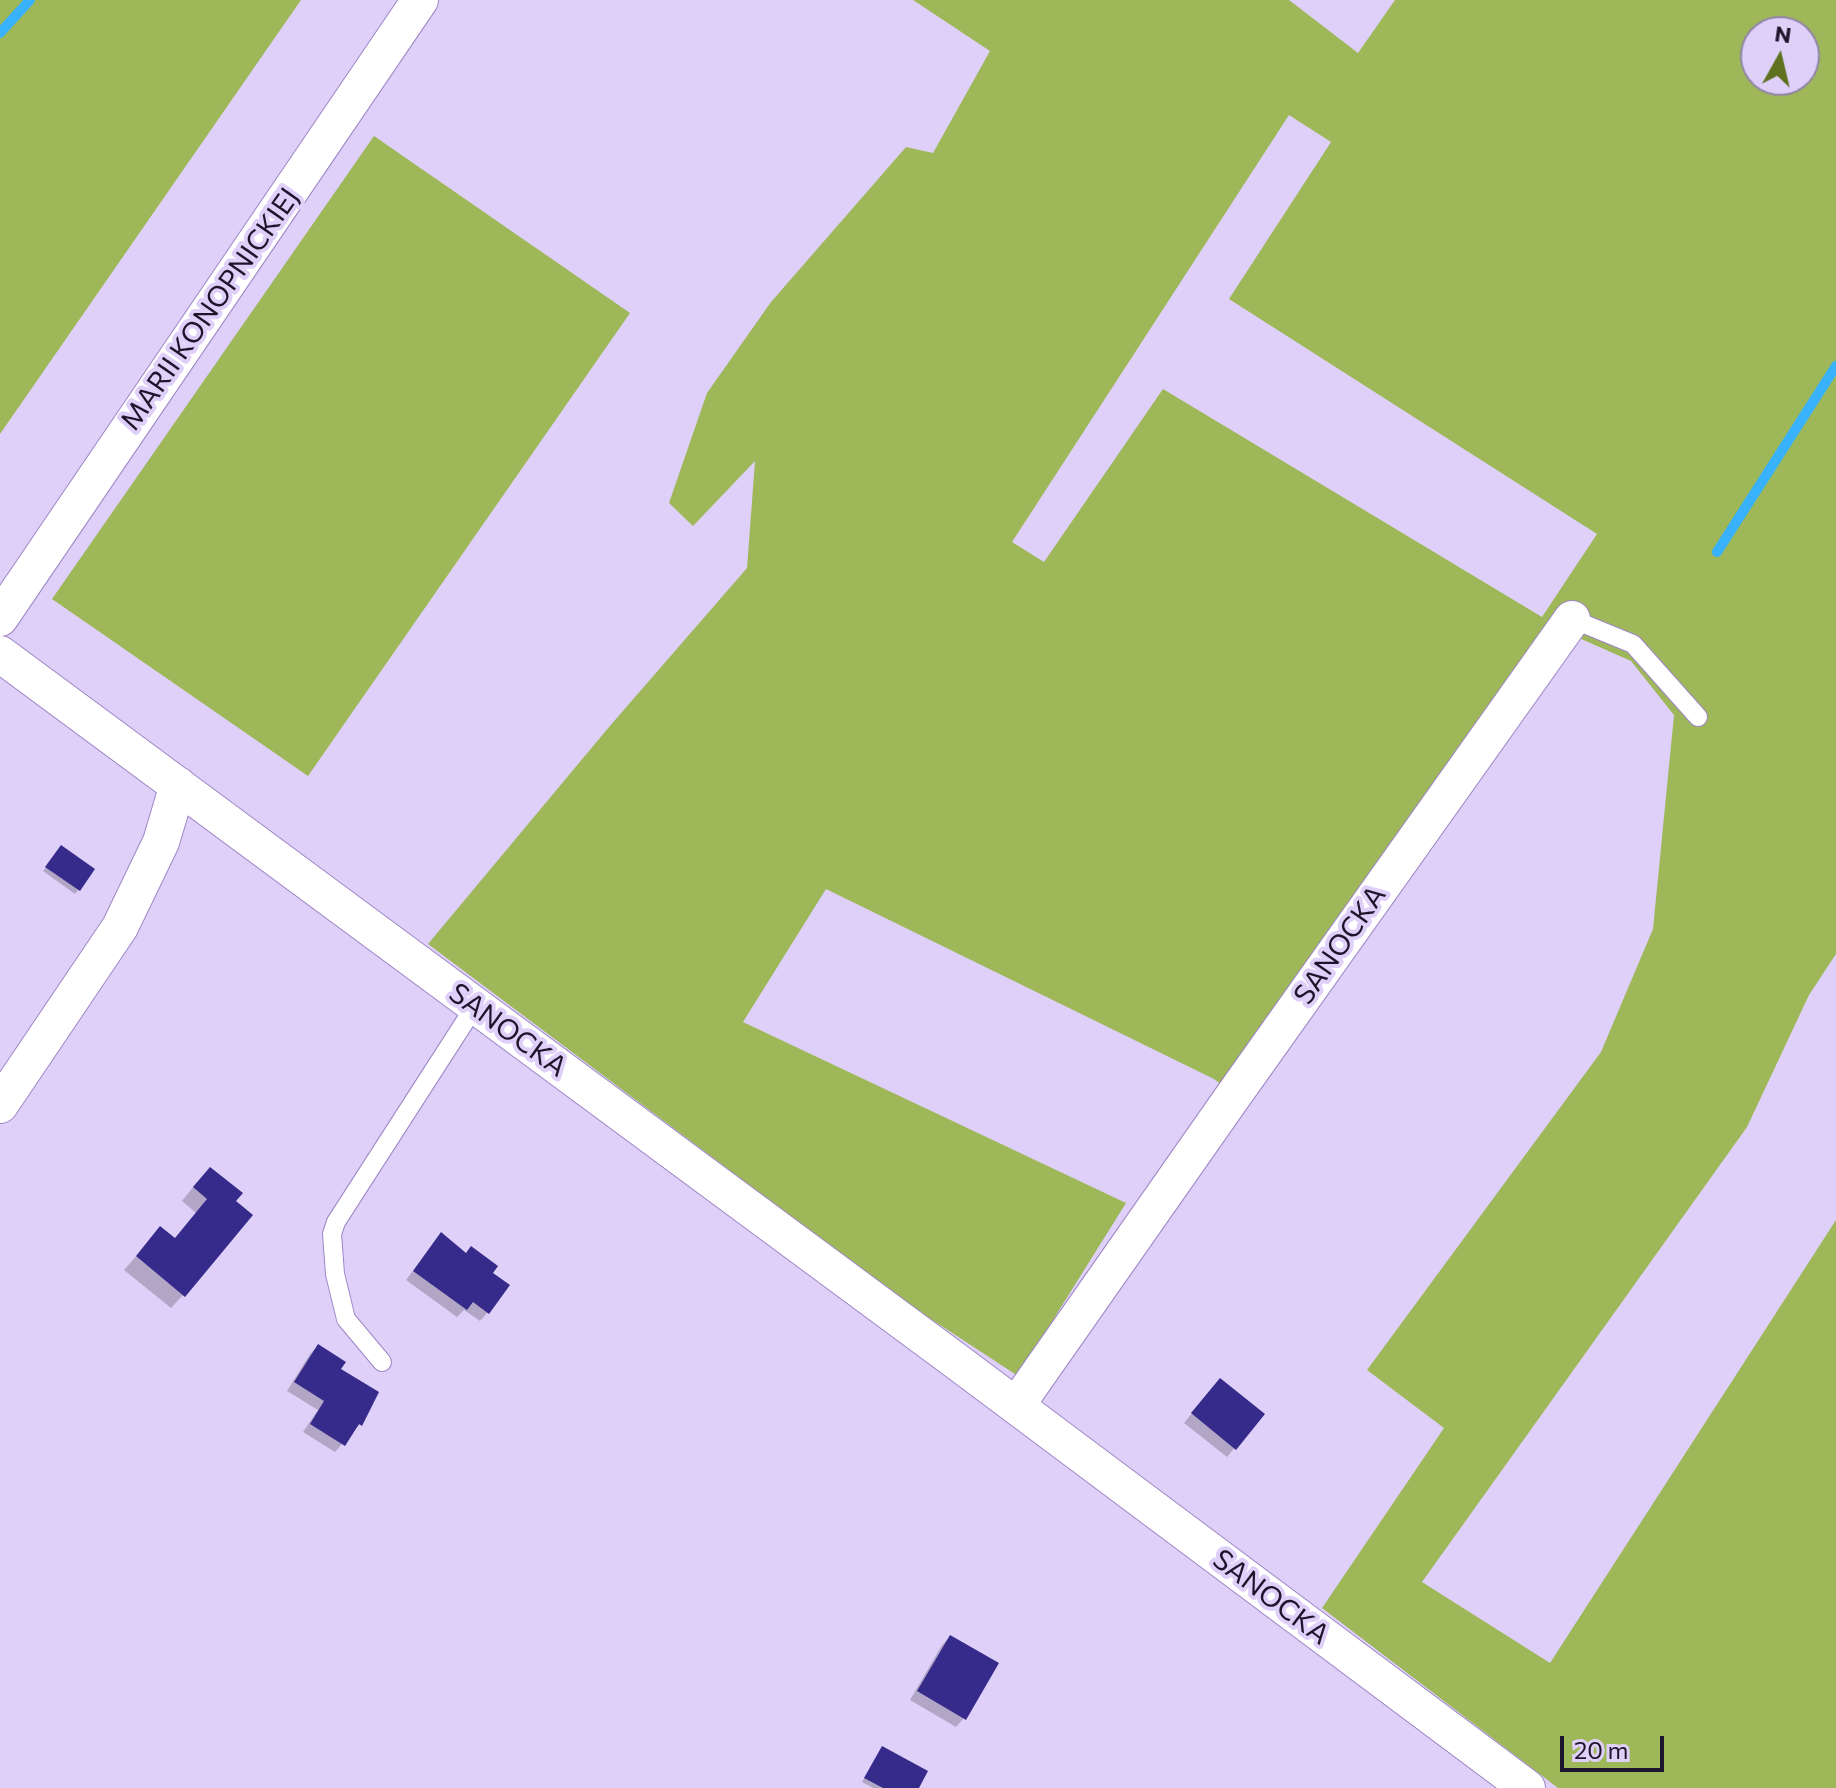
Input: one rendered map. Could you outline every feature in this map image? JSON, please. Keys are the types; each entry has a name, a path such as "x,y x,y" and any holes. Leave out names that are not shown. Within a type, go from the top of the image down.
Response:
{"street":[{"name":"MARII KONOPNICKIEJ","path":"0,618 420,0"},
{"name":"SANOCKA","path":"1016,1406 1572,619"},
{"name":"SANOCKA","path":"0,654 1527,1788"},
{"path":"0,1105 120,927 161,842 178,785"}],"lane":[{"name":"SANOCKA","path":"1572,619 1633,644 1698,717"},
{"path":"382,1362 346,1319 335,1274 332,1234 336,1222 475,1006"}],"green space":[{"path":"0,0 301,0 0,434"},
{"path":"913,0 1289,0 1358,53 1395,0 1836,0 1836,954 1809,995 1747,1127 1422,1582 1550,1663 1836,1220 1836,1788 1558,1788 1322,1608 1444,1428 1367,1370 1601,1052 1653,929 1674,715 1631,661 1579,638 1248,1105 1214,1079 826,889 743,1022 1126,1203 1018,1376 908,1304 428,944 747,568 755,461 693,526 669,503 707,393 771,302 906,147 933,153 990,51","holes":["1289,115 1331,142 1229,299 1597,534 1542,617 1163,389 1044,562 1012,542"]},
{"path":"374,136 630,313 308,776 52,599"}],"building":[{"path":"61,845 95,869 80,891 45,867"},
{"path":"210,1167 243,1193 236,1201 253,1215 185,1297 136,1256 160,1226 175,1238 207,1199 193,1187"},
{"path":"441,1232 466,1253 471,1246 498,1266 493,1273 510,1285 489,1314 473,1302 467,1310 413,1271"},
{"path":"318,1344 346,1362 341,1369 379,1392 362,1426 359,1424 345,1446 310,1424 324,1401 294,1382"},
{"path":"1220,1378 1265,1414 1236,1450 1191,1413"},
{"path":"950,1635 999,1663 966,1720 917,1691"},
{"path":"882,1746 928,1771 919,1788 883,1788 864,1778"}],"waterway":[{"path":"0,33 30,0"},
{"path":"1717,552 1836,366"}]}
